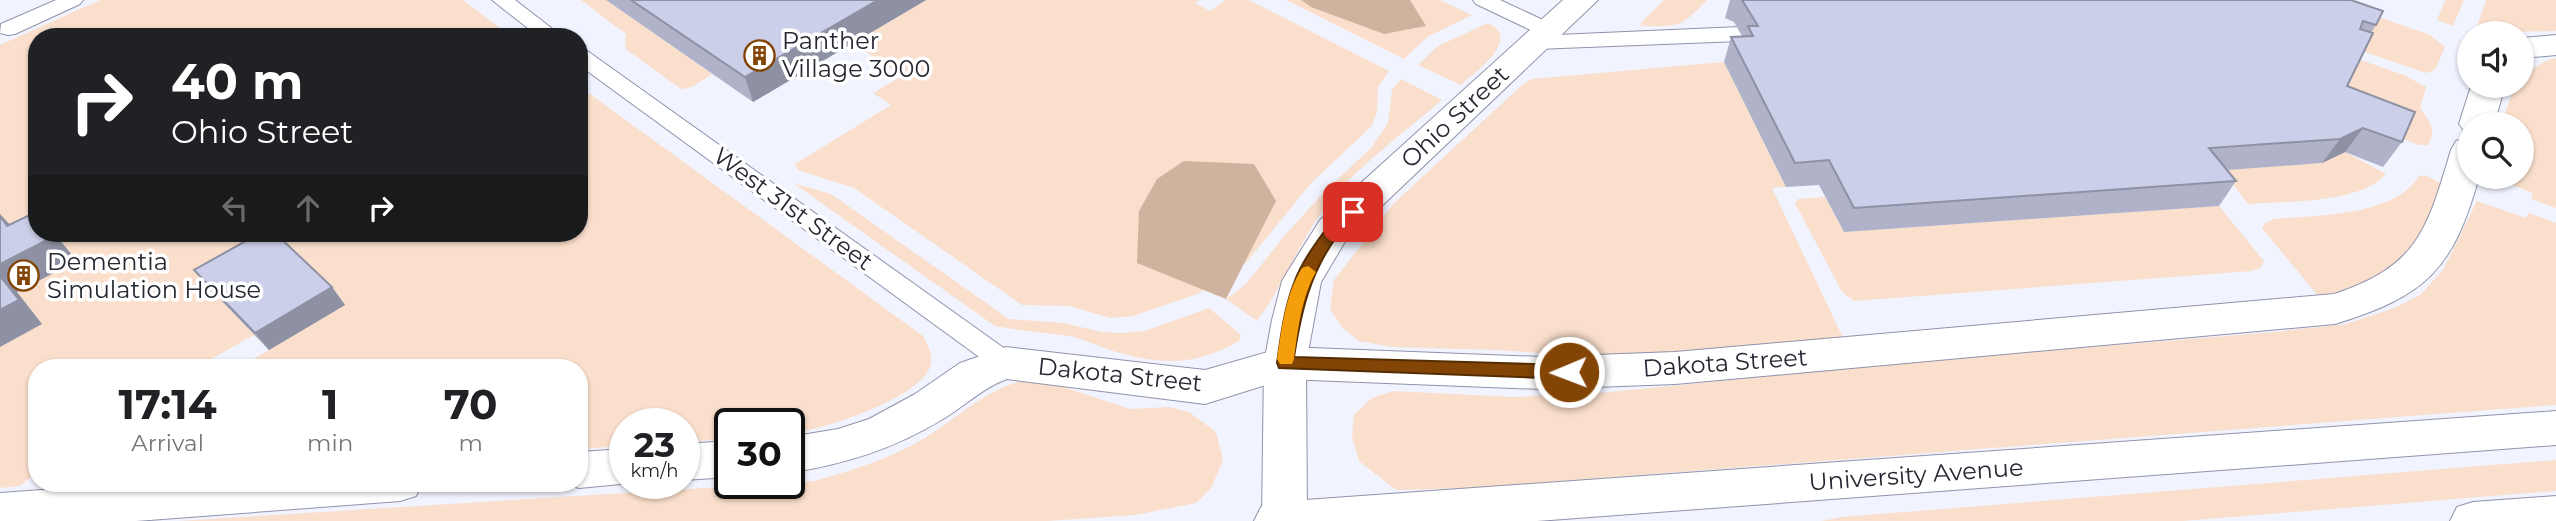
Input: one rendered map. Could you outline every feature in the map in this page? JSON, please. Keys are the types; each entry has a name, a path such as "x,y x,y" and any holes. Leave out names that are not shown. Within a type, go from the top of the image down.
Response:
{"street":[{"name":"Ohio Street","path":"1284,520 1285,363 1302,281 1333,230 1583,0"},
{"path":"2534,47 2556,45"},
{"name":"Dakota Street","path":"805,452 838,447 883,432 930,406 975,373 1006,363 1205,387 1285,363 1542,373 1675,368 2335,309 2367,300 2393,288 2413,274 2439,240 2457,186"},
{"name":"University Avenue","path":"1277,521 2556,428"},
{"path":"588,469 609,468"},
{"path":"0,512 276,492"},
{"path":"2473,521 2556,514"}],"lane":[{"path":"8,29 74,0"},
{"path":"502,0 541,28"},
{"path":"1483,0 1543,36 1740,34"},
{"name":"West 31st Street","path":"588,61 1006,363"}],"shaded area":[{"path":"100,0 463,0 500,28 38,28"},
{"path":"581,0 606,0 712,74 692,87 681,89 627,50 626,34"},
{"path":"926,0 1199,0 1195,3 1210,11 1225,0 1249,0 1389,71 1378,87 1377,112 1372,126 1312,182 1246,263 1200,293 1133,316 1110,318 1070,306 1022,305 854,188 798,170 795,164 891,105 873,93 902,76 853,43"},
{"path":"1286,0 1440,0 1472,15 1427,37 1404,59"},
{"path":"1301,0 1410,0 1426,26 1384,34 1311,7"},
{"path":"1664,0 1707,0 1691,16 1678,24 1641,26"},
{"path":"2267,0 2352,0 2370,6 2367,13 2430,35 2445,47 2435,70 2426,73 2359,50"},
{"path":"2445,0 2464,0 2453,26 2437,20"},
{"path":"2486,0 2556,0 2556,31 2534,32 2534,21 2479,21"},
{"path":"1488,23 1497,30 1501,38 1499,46 1485,64 1461,85 1418,65 1438,46"},
{"path":"28,32 28,242 588,242 588,93 923,336 931,355 930,367 922,379 908,390 867,411 823,426 805,431 805,408 714,408 714,440 700,441 700,408 609,408 609,447 588,448 588,359 254,359 269,350 254,335 211,359 28,359 28,479 20,486 0,488 0,45"},
{"path":"2355,58 2404,75 2426,87 2420,108 2432,130 2428,145 2419,145 2330,111"},
{"path":"2556,58 2556,208 2531,199 2533,193 2522,189 2534,189 2534,112 2506,112 2510,98 2534,98 2534,68"},
{"path":"1724,62 1786,187 1772,188 1845,342 1628,359 1496,350 1392,347 1359,341 1342,328 1330,309 1334,280 1393,204 1522,85 1531,79"},
{"path":"1401,79 1442,100 1363,166 1335,195 1314,223 1257,321 1226,299 1246,284 1285,235 1327,189 1371,148 1388,123 1392,90"},
{"path":"2345,152 2386,174 2374,184 2341,196 2248,204 2222,170 2322,163"},
{"path":"1184,161 1254,164 1276,201 1226,299 1137,263 1139,211 1157,179"},
{"path":"2425,175 2440,183 2433,211 2419,239 2400,263 2376,279 2362,284 2319,297 2262,228 2274,219 2373,207 2392,199 2407,189 2419,176"},
{"path":"793,183 831,194 1009,319 1063,323 1102,332 1120,333 1145,331 1209,308 1241,335 1239,341 1192,359 1160,361 1128,355 1069,336 995,326"},
{"path":"1825,197 1844,232 2219,206 2264,261 2260,268 2252,271 1854,301 1842,292 1795,203 1798,199"},
{"path":"2477,201 2526,218 2529,213 2556,223 2556,405 1469,488 1396,490 1359,461 1352,436 1354,415 1372,398 1393,391 1515,397 1600,393 1930,360 2346,324 2397,307 2420,295 2443,270"},
{"path":"1027,380 1048,382 1130,409 1169,407 1189,412 1216,432 1223,460 1211,488 1196,503 1135,515 1047,521 179,521 609,494 609,499 700,499 700,488 714,487 714,499 805,499 805,482 857,468 898,452 925,438 986,396"},
{"path":"2556,460 2556,491 2182,521 1821,521 1842,517"}],"building":[{"path":"631,0 878,0 745,77"},
{"path":"1742,0 2351,0 2383,11 2376,25 2363,21 2360,29 2373,33 2347,86 2415,112 2402,142 2363,128 2340,139 2209,148 2236,181 1854,208 1829,160 1795,163 1731,37 1753,36 1748,26 1758,26"},
{"path":"0,216 7,226 28,216 28,242 43,242 0,264"},
{"path":"244,242 284,242 332,287 255,333 194,270"},
{"path":"0,276 19,300 0,310"}],"slow traffic":[{"path":"1286,359 1292,320 1302,281 1308,272"}],"place":[{"name":"Panther Village 3000","path":"759,55"},
{"name":"Dementia Simulation House","path":"24,276"}],"route":[{"path":"1353,212 1333,230 1302,281 1285,363 1569,372"}]}
